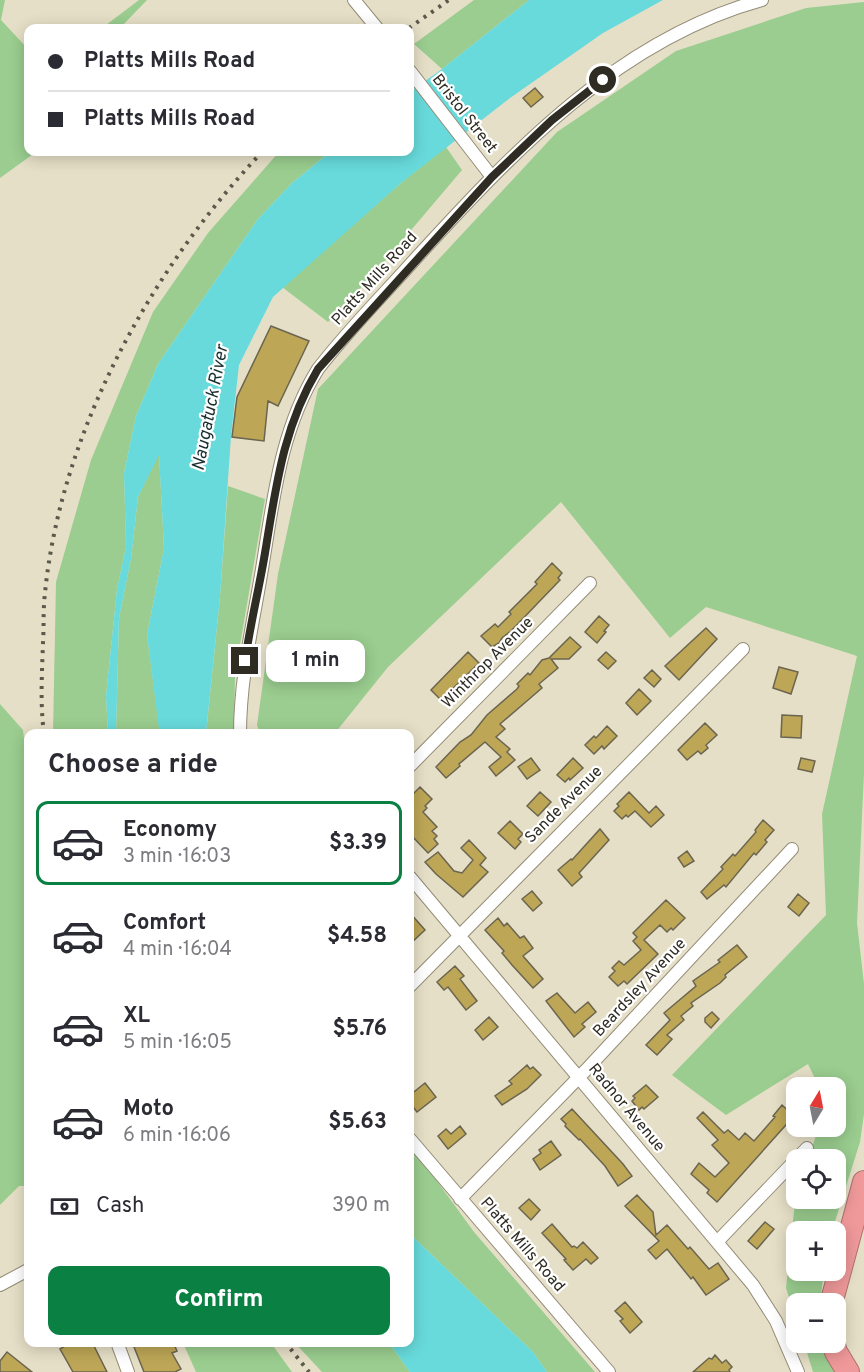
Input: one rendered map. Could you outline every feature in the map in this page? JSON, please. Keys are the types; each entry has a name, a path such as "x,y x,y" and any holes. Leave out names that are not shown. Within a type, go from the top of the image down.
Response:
{"highway":[{"path":"834,1293 864,1182"},
{"path":"837,1353 848,1372"}],"street":[{"path":"354,0 374,24"},
{"name":"Platts Mills Road","path":"240,729 243,674 276,481 286,440 304,393 328,355 492,177 552,120 631,61 674,35 710,17 762,0"},
{"name":"Bristol Street","path":"414,76 492,177"},
{"name":"Winthrop Avenue","path":"414,762 590,583"},
{"name":"Sande Avenue","path":"414,982 743,649"},
{"name":"Beardsley Avenue","path":"460,1199 579,1078 792,849"},
{"name":"Radnor Avenue","path":"414,882 765,1302 786,1340 798,1372"},
{"name":"Platts Mills Road","path":"414,1144 609,1372"},
{"path":"717,1242 807,1148"},
{"path":"0,1285 24,1272"},
{"path":"119,1347 128,1372"}],"green space":[{"path":"0,0 5,0 1,20 24,45 24,156 30,156 0,178"},
{"path":"139,0 147,0 124,24 107,24"},
{"path":"474,0 529,0 442,69 414,44"},
{"path":"864,2 864,773 857,923 864,984 864,1114 860,1142 846,1186 846,1149 811,1149 816,1137 846,1137 846,1077 814,1077 808,1064 726,1115 672,1075 826,915 822,814 857,656 706,607 670,638 561,502 388,667 338,729 258,729 257,725 278,574 318,389 557,132 676,51 806,8"},
{"path":"446,147 462,170 373,275 328,322 282,287 401,183"},
{"path":"275,156 325,156 292,183 258,219 158,364 136,416 124,473 126,547 117,589 106,696 108,729 53,729 56,582 91,460 153,312 208,233"},
{"path":"159,453 164,548 147,635 159,729 116,729 119,618 131,559 138,497"},
{"path":"228,486 265,499 235,674 234,729 207,729 220,597"},
{"path":"0,704 23,730 24,739 24,1186 19,1186 0,1205"},
{"path":"414,1150 474,1232 595,1372 547,1372 533,1352 414,1238"},
{"path":"795,1209 839,1209 835,1221 793,1221"},
{"path":"787,1281 823,1281 821,1293 788,1293"},
{"path":"185,1347 274,1347 292,1372 196,1372"},
{"path":"299,1347 392,1347 410,1372 322,1372"},
{"path":"807,1353 828,1353 835,1372 813,1372"}],"water":[{"name":"Naugatuck River","path":"529,0 663,0 603,33 510,98 401,183 273,297 239,365 206,729 159,729 147,635 164,548 159,455 138,497 131,559 119,618 116,729 108,729 106,696 117,589 126,547 124,473 136,416 158,364 258,219 292,183 325,156 414,156 414,89"},
{"path":"414,1238 533,1352 547,1372 410,1372 392,1347 414,1347"}],"building":[{"path":"535,88 543,97 531,107 523,98"},
{"path":"271,326 309,341 278,406 268,401 264,441 232,437 237,397"},
{"path":"552,563 562,573 558,578 560,580 499,643 492,647 481,636 495,624 498,627 511,614 509,612 537,584 535,582"},
{"path":"599,616 609,625 597,643 585,632"},
{"path":"706,628 717,639 679,680 665,666"},
{"path":"570,637 581,647 569,659 551,659 558,668 539,684 542,688 500,724 505,729 496,737 510,749 507,752 515,760 496,776 489,767 501,757 485,742 446,778 436,767 460,742 471,735 487,715 517,689 519,686 517,684 528,673 530,675 542,660 549,658"},
{"path":"468,652 479,663 441,700 431,690"},
{"path":"606,652 616,661 608,669 598,660"},
{"path":"779,667 798,672 791,694 773,688"},
{"path":"652,670 661,679 654,687 644,678"},
{"path":"639,689 651,701 637,715 626,703"},
{"path":"782,715 802,716 801,738 781,737"},
{"path":"705,723 717,735 706,745 708,748 701,754 698,751 687,760 678,750"},
{"path":"607,726 617,736 604,749 602,746 594,754 585,745 594,736 596,738"},
{"path":"531,758 540,770 527,779 518,767"},
{"path":"573,758 583,768 565,782 557,775"},
{"path":"801,758 815,761 812,772 798,769"},
{"path":"420,787 432,799 423,812 437,827 432,831 437,836 434,839 438,844 428,853 414,838 414,793"},
{"path":"540,792 551,802 538,816 527,806"},
{"path":"629,792 649,813 656,806 664,815 651,827 635,811 622,819 614,811 619,806 617,804"},
{"path":"763,820 774,830 765,840 767,842 756,855 754,853 726,887 724,885 707,899 701,892 723,869 721,867 733,854 735,856 756,832 755,830"},
{"path":"510,821 523,834 518,839 521,842 515,849 498,833"},
{"path":"600,829 609,840 579,873 582,877 572,886 558,870 572,860"},
{"path":"469,840 486,858 480,865 488,872 463,897 425,862 438,852 454,871 462,873 473,860 461,848"},
{"path":"687,851 694,861 684,867 678,858"},
{"path":"532,891 542,903 533,911 522,899"},
{"path":"798,894 809,903 799,916 788,907"},
{"path":"666,900 685,918 673,930 671,928 667,932 660,925 644,940 658,954 627,984 624,981 618,986 609,977 615,971 612,968 619,961 624,965 641,950 633,941 637,937 633,933"},
{"path":"414,918 425,930 414,940"},
{"path":"498,918 504,926 507,923 520,938 524,936 533,948 523,956 543,979 533,988 485,930"},
{"path":"737,945 747,957 725,975 726,977 720,983 691,1003 693,1006 681,1016 684,1020 667,1035 672,1039 657,1055 646,1045 670,1020 664,1013 696,986 693,981 720,962 718,960"},
{"path":"455,966 464,976 460,979 477,1001 466,1010 448,987 444,990 437,982"},
{"path":"557,993 575,1013 588,1002 596,1012 582,1024 585,1027 574,1037 546,1001"},
{"path":"712,1012 719,1019 711,1028 705,1022 705,1018"},
{"path":"489,1017 498,1027 483,1040 475,1030"},
{"path":"527,1065 530,1069 533,1067 541,1075 527,1089 502,1105 495,1096 512,1084 509,1081"},
{"path":"425,1083 436,1097 417,1112 414,1108 414,1092"},
{"path":"646,1085 658,1097 644,1109 642,1107 639,1110 632,1101 635,1098 633,1096"},
{"path":"782,1105 786,1109 786,1125 717,1202 707,1193 709,1190 691,1174 699,1163 715,1177 729,1163 712,1145 718,1140 697,1118 703,1112 724,1133 728,1130 739,1140 745,1133 754,1141 775,1117 773,1116"},
{"path":"572,1109 632,1176 618,1186 605,1166 565,1126 566,1124 561,1119"},
{"path":"460,1126 466,1134 448,1149 438,1136 446,1129 451,1134"},
{"path":"551,1141 561,1155 540,1170 533,1159 541,1153 539,1150"},
{"path":"637,1195 653,1212 656,1235 667,1225 709,1269 718,1263 729,1279 706,1295 667,1249 656,1259 648,1250 659,1241 625,1206"},
{"path":"529,1199 540,1210 531,1220 519,1208"},
{"path":"765,1222 774,1229 757,1249 748,1241"},
{"path":"552,1224 572,1247 577,1248 583,1242 598,1258 591,1264 586,1259 573,1270 542,1233"},
{"path":"625,1302 642,1322 630,1333 620,1321 623,1319 615,1311"},
{"path":"63,1347 94,1347 107,1372 73,1372 60,1349"},
{"path":"134,1347 175,1347 177,1351 172,1353 181,1369 175,1372 144,1372"},
{"path":"7,1352 32,1372 0,1372 0,1361"},
{"path":"715,1355 722,1363 726,1360 732,1367 730,1372 693,1372 709,1358 712,1359"}],"railway":[{"path":"414,24 449,0"},
{"path":"44,729 44,611 54,532 70,472 92,413 118,355 149,300 184,247 259,156"},
{"path":"289,1347 309,1372"}],"route":[{"path":"245,661 280,461 308,384 328,355 492,177 531,138 603,80"}]}
